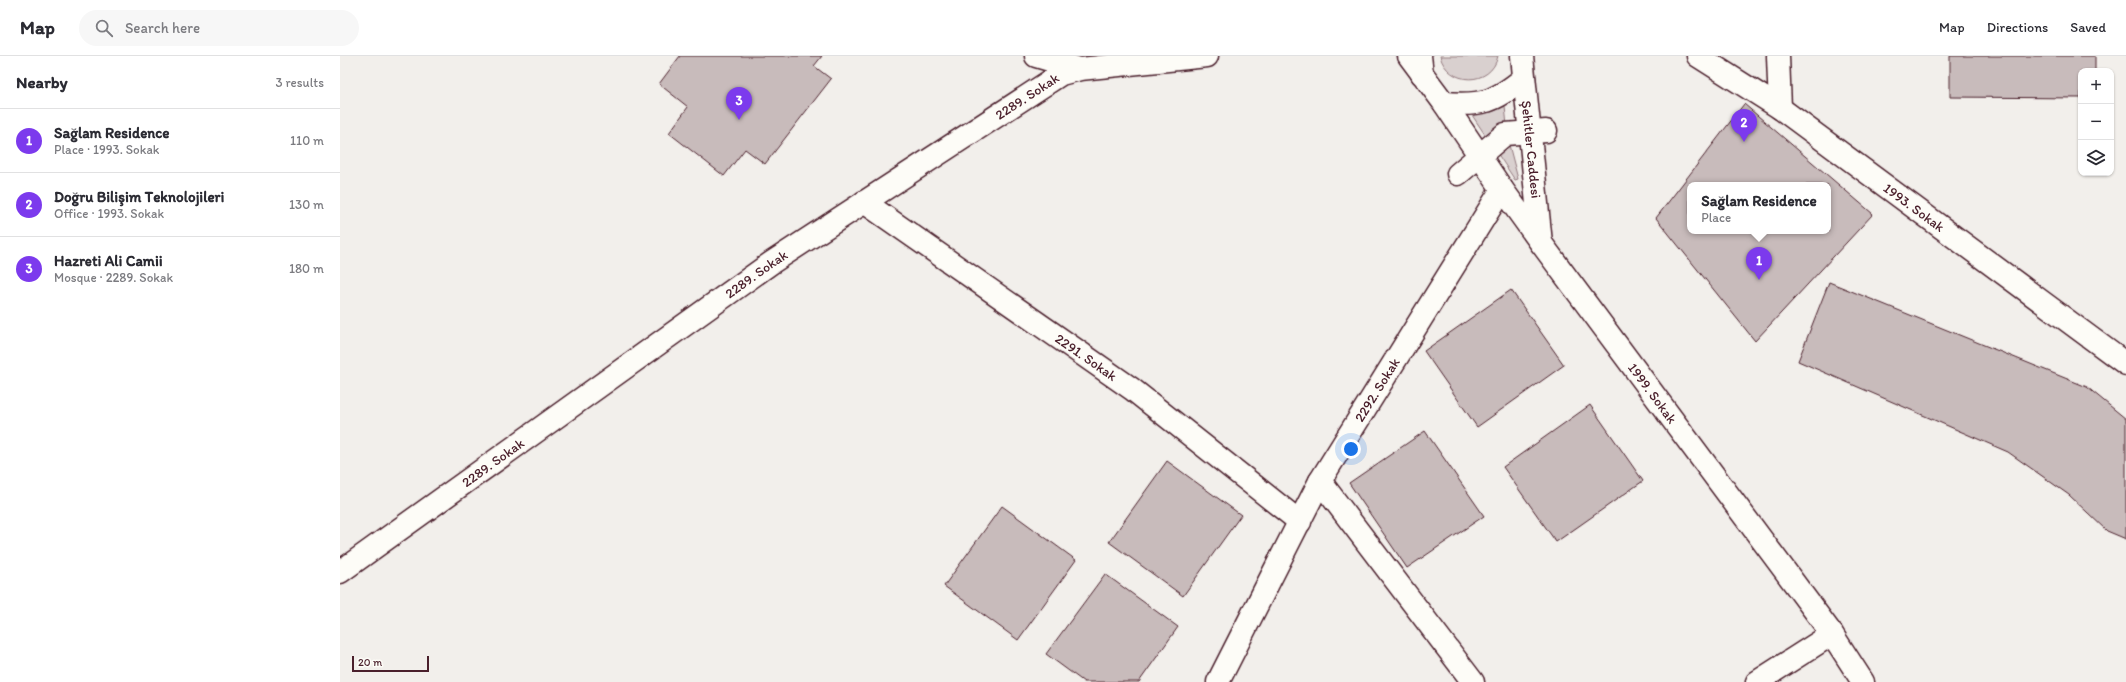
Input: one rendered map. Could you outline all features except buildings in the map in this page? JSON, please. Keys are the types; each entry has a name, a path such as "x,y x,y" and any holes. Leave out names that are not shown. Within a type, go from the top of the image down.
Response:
{"street":[{"path":"1036,56 1080,69"},
{"name":"2289. Sokak","path":"340,572 771,263 1061,74 1080,69 1207,56"},
{"path":"1409,56 1421,65 1444,102 1468,105 1487,101 1507,92 1524,78"},
{"name":"Şehitler Caddesi","path":"1522,56 1524,78 1538,131 1541,243"},
{"name":"1993. Sokak","path":"1698,56 1780,108 2124,358"},
{"path":"1778,56 1780,108"},
{"name":"1999. Sokak","path":"1444,102 1479,156 1541,243 1832,634 1863,682"},
{"path":"1458,174 1505,134 1538,131"},
{"name":"2292. Sokak","path":"1218,682 1320,481 1502,189"},
{"name":"2291. Sokak","path":"864,202 1132,389 1300,522"},
{"path":"1320,481 1473,682"},
{"path":"1757,682 1832,634"}],"shaded area":[{"path":"1440,56 1498,56 1494,66 1487,73 1479,78 1469,79 1451,73 1445,66"},
{"path":"1505,106 1509,145 1518,179 1515,180 1472,115 1492,112"}],"place":[{"name":"Hazreti Ali Camii","path":"739,120"},
{"name":"Doğru Bilişim Teknolojileri","path":"1744,142"},
{"name":"Sağlam Residence","path":"1759,280"}]}
